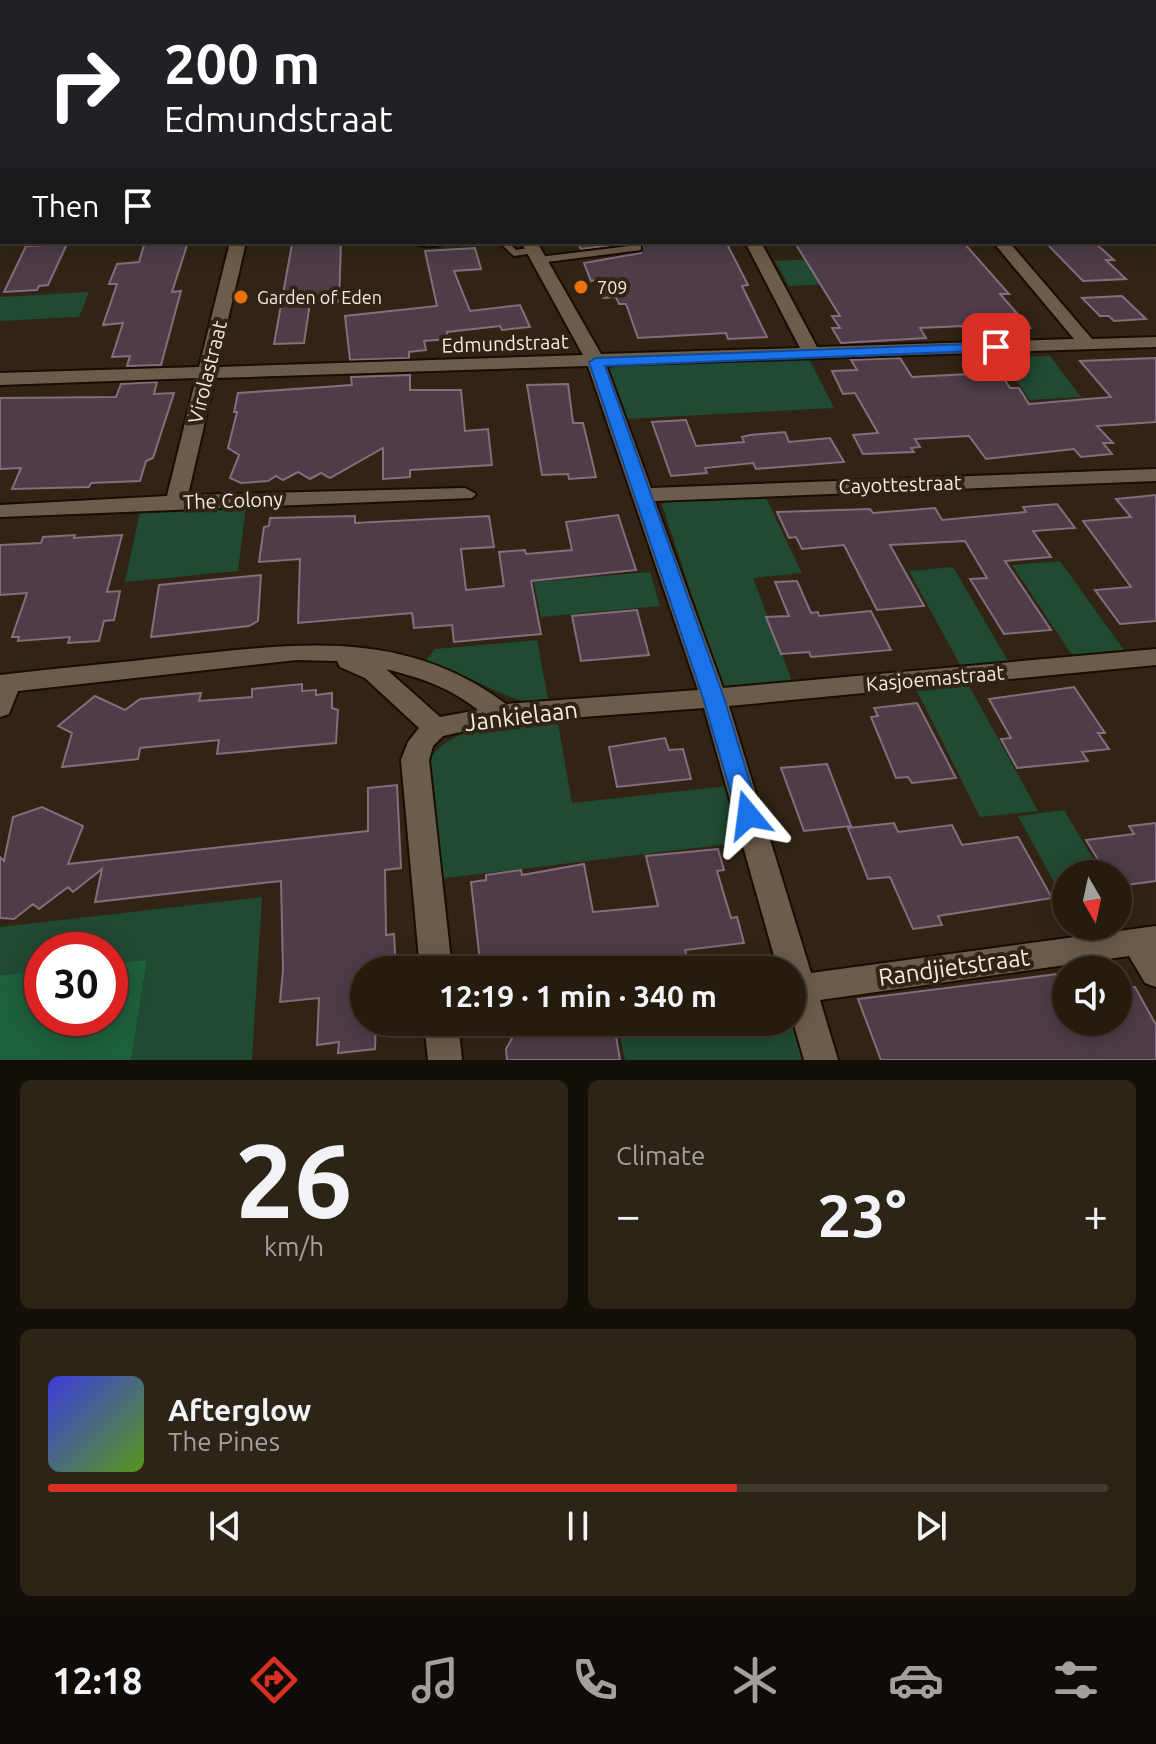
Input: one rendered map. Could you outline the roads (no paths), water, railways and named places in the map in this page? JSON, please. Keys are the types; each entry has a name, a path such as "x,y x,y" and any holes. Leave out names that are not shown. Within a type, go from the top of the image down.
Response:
{"street":[{"name":"Virolastraat","path":"176,502 238,244"},
{"path":"754,244 812,354"},
{"path":"1003,244 1087,344"},
{"path":"534,251 596,362 714,698 789,956"},
{"name":"Edmundstraat","path":"0,379 1156,342"},
{"name":"Cayottestraat","path":"644,495 1156,475"},
{"name":"The Colony","path":"0,511 176,502 465,494"},
{"path":"2,692 296,652 355,653 436,673 467,688 501,714"},
{"path":"325,652 374,672 435,728 421,742 415,760 435,956"},
{"name":"Kasjoemastraat","path":"714,698 1156,657"},
{"name":"Jankielaan","path":"435,728 501,714 714,698"},
{"path":"1146,940 1156,973"},
{"name":"Randjietstraat","path":"806,988 1146,940"},
{"path":"806,1012 821,1060"},
{"path":"442,1036 445,1060"}],"lane":[{"path":"1051,0 1065,0"},
{"path":"505,244 514,253 638,248"}],"place":[{"name":"709","path":"581,287"},
{"name":"Garden of Eden","path":"241,297"}]}
